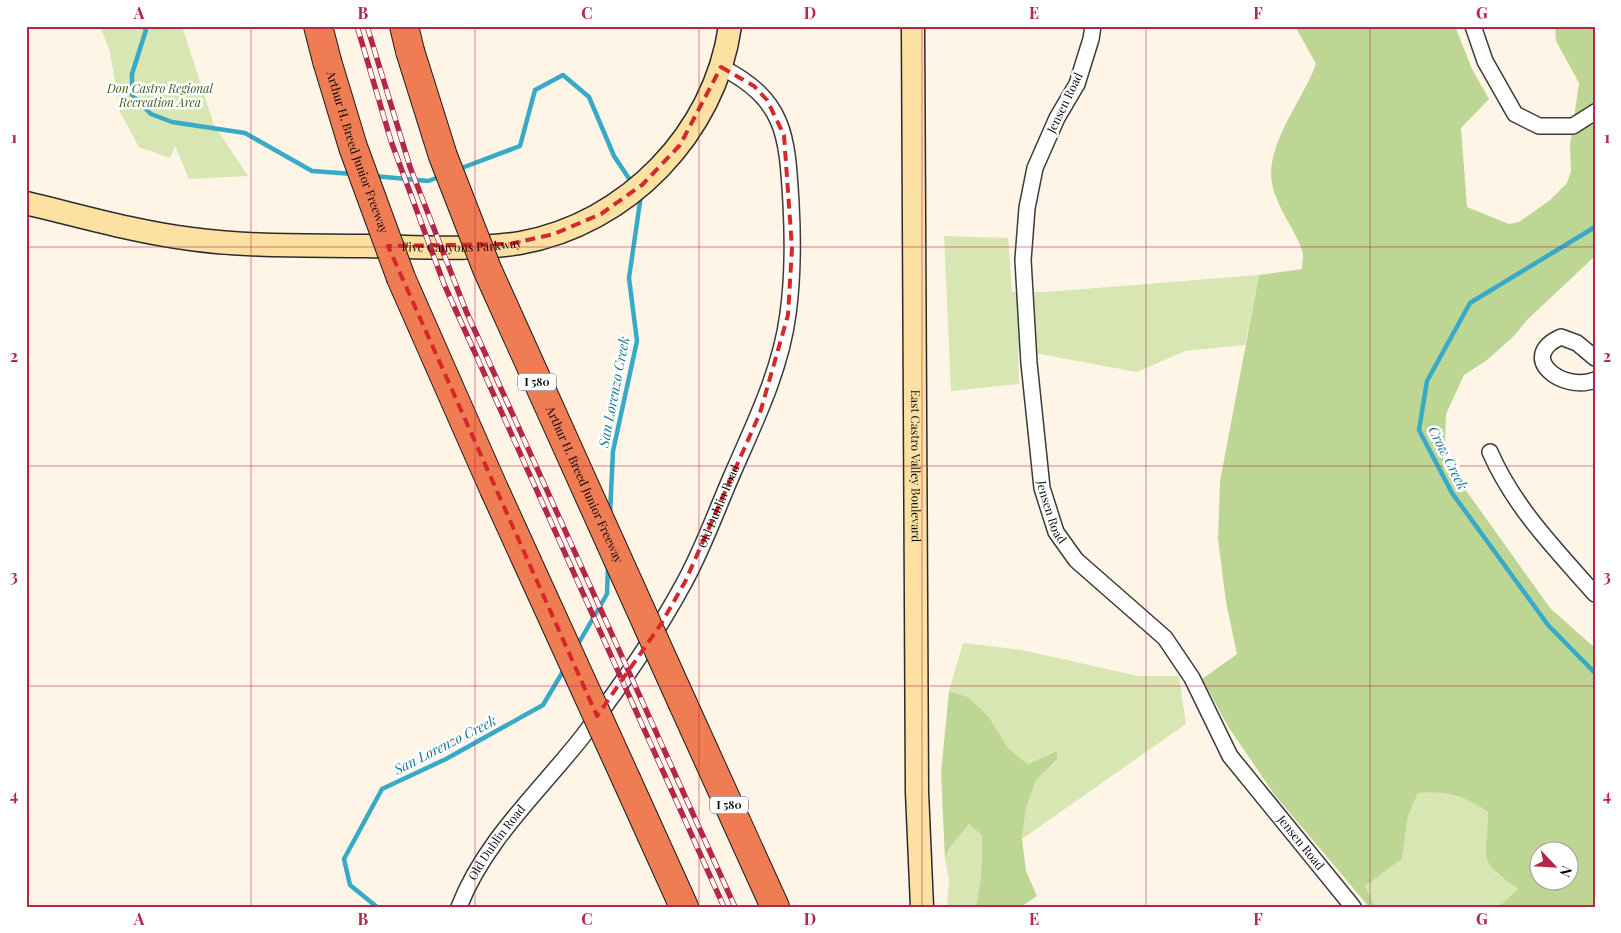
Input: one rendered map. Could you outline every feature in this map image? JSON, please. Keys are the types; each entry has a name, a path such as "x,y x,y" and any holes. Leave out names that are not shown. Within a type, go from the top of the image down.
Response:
{"highway":[{"name":"Arthur H. Breed Junior Freeway","path":"318,26 360,169 400,278 684,907"},
{"name":"Arthur H. Breed Junior Freeway","path":"407,39 443,156 484,262 775,907"}],"main road":[{"name":"Five Canyons Parkway","path":"26,203 150,232 192,239 249,244 481,247 522,242 562,232 614,206 654,173 690,130 718,76 730,26"},
{"name":"East Castro Valley Boulevard","path":"913,26 918,818 922,907"}],"street":[{"name":"Jensen Road","path":"1092,26 1091,39 1077,84 1057,118 1035,168 1026,208 1023,260 1029,363 1042,488 1056,532 1076,560 1166,638 1192,678 1230,756 1353,907"},
{"path":"1473,26 1485,62 1514,114 1539,126 1573,126 1595,112"},
{"name":"Old Dublin Road","path":"459,907 469,882 489,849 581,738 636,665 661,624 685,582 760,413 774,371 788,315 791,278 791,212 784,135 777,116 767,100 754,86 718,76"},
{"path":"1595,358 1577,343 1561,337 1552,341 1544,349 1543,360 1545,369 1555,377 1577,383 1595,380"},
{"path":"1490,452 1500,475 1520,506 1552,546 1595,594"}],"highlighted area":[{"path":"721,67 754,86 767,100 784,135 792,248 788,315 760,413 685,582 661,624 597,716 388,246 510,244 554,234 601,214 642,185 680,145"}],"green space":[{"name":"Don Castro Regional Recreation Area","path":"100,26 182,26 214,125 248,176 189,179 175,146 170,158 139,147 120,112 110,52"},
{"path":"1295,26 1455,26 1472,69 1489,99 1461,128 1467,207 1509,224 1519,222 1550,200 1567,183 1571,171 1570,145 1579,83 1556,41 1555,26 1595,26 1595,256 1527,320 1513,337 1487,360 1464,375 1446,414 1445,450 1460,482 1550,608 1595,648 1595,907 1498,907 1518,889 1495,871 1486,857 1488,812 1472,802 1455,796 1428,792 1418,793 1408,816 1402,859 1365,886 1375,907 1369,907 1274,794 1229,728 1202,679 1237,654 1226,602 1218,539 1220,481 1259,275 1302,269 1302,250 1274,193 1271,169 1279,138 1316,64"},
{"path":"944,236 1008,238 1012,292 1046,292 1259,275 1245,345 1185,351 1137,372 1018,350 1019,384 951,391"},
{"path":"963,643 1022,650 1138,676 1179,676 1186,724 1022,839 1026,808 1036,780 1057,761 1057,751 1028,764 1008,748 989,717 968,697 949,691"},
{"path":"949,691 968,697 989,717 1008,748 1028,764 1057,751 1057,760 1036,780 1026,808 1022,839 1026,871 1037,896 1021,907 976,907 981,877 982,835 969,824 949,848 945,859 941,773"},
{"path":"1437,791 1472,801 1488,812 1488,833 1495,873 1518,889 1498,907 1375,907 1365,886 1402,859 1408,816 1418,793"},
{"path":"969,824 982,834 981,877 976,907 947,907 949,879 945,859 948,848"}],"waterway":[{"name":"San Lorenzo Creek","path":"143,26 146,30 132,74 132,95 151,114 172,122 245,133 312,171 354,174"},
{"name":"San Lorenzo Creek","path":"459,169 520,146 535,90 563,75 589,97 614,156 632,183"},
{"name":"San Lorenzo Creek","path":"374,176 428,181 442,176"},
{"name":"San Lorenzo Creek","path":"610,514 613,451 637,341 629,278 641,195"},
{"name":"Crow Creek","path":"1595,227 1470,303 1427,381 1419,430 1452,493 1548,625 1595,673"},
{"name":"San Lorenzo Creek","path":"577,646 607,594 608,566"},
{"name":"San Lorenzo Creek","path":"377,907 350,885 344,859 382,789 446,759 543,705 565,668"}],"railway":[{"path":"357,26 391,141 444,284 724,907"},
{"path":"367,26 410,167 466,311 735,907"}]}
